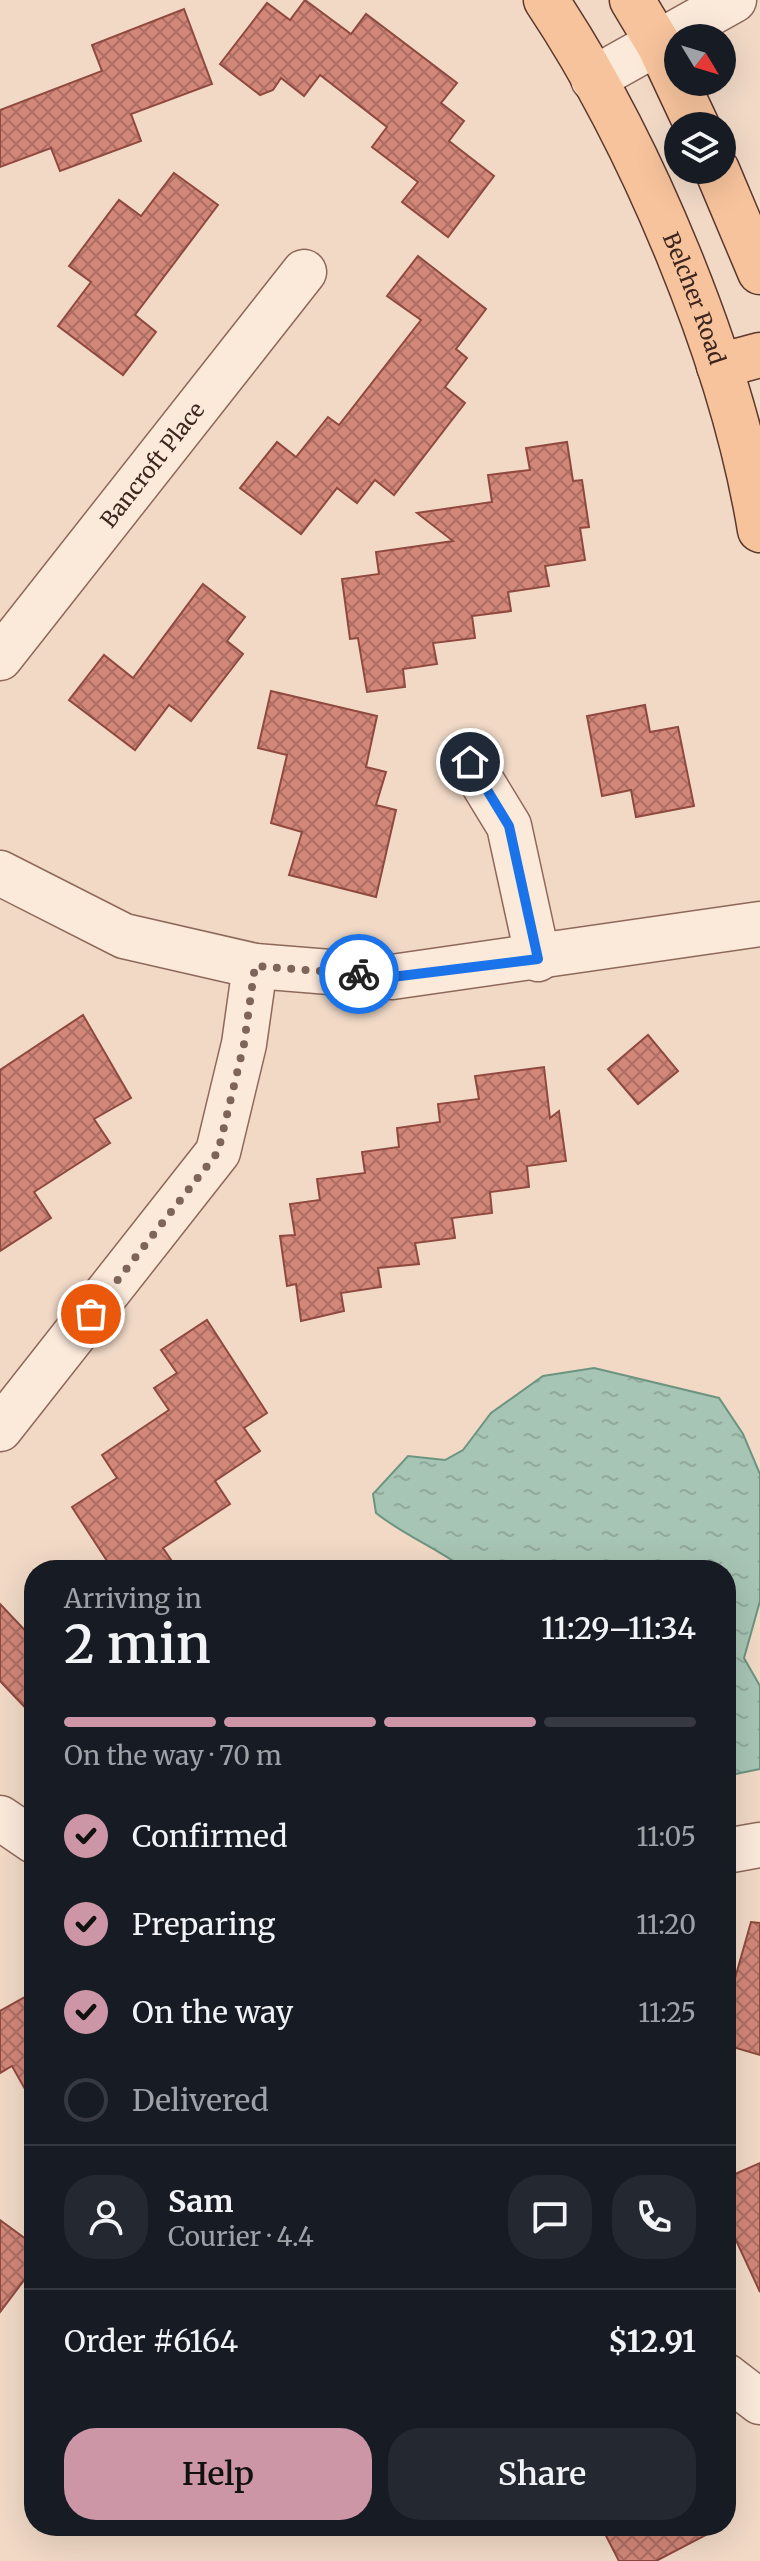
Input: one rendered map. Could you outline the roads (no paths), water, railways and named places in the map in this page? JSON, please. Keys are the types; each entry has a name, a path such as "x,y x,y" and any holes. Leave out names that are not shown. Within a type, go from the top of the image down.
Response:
{"main road":[{"name":"Belcher Road","path":"546,0 593,79 740,361 760,530"},
{"path":"632,0 659,45 690,112"},
{"path":"723,184 760,272"}],"street":[{"path":"593,79 659,45 734,0"},
{"name":"Bancroft Place","path":"0,658 304,272"},
{"path":"470,762 509,826 538,959"},
{"path":"0,873 124,936 255,966 392,977 538,959 760,924"},
{"path":"0,1429 218,1152 244,1044 255,966"},
{"path":"0,1818 24,1834"},
{"path":"736,1849 760,1845"},
{"path":"736,2384 760,2402"}],"water":[{"path":"594,1368 719,1398 743,1434 760,1474 760,1601 744,1658 760,1686 760,1769 736,1774 736,1560 451,1560 376,1513 373,1494 408,1456 445,1460 463,1450 491,1413 543,1376"}]}
